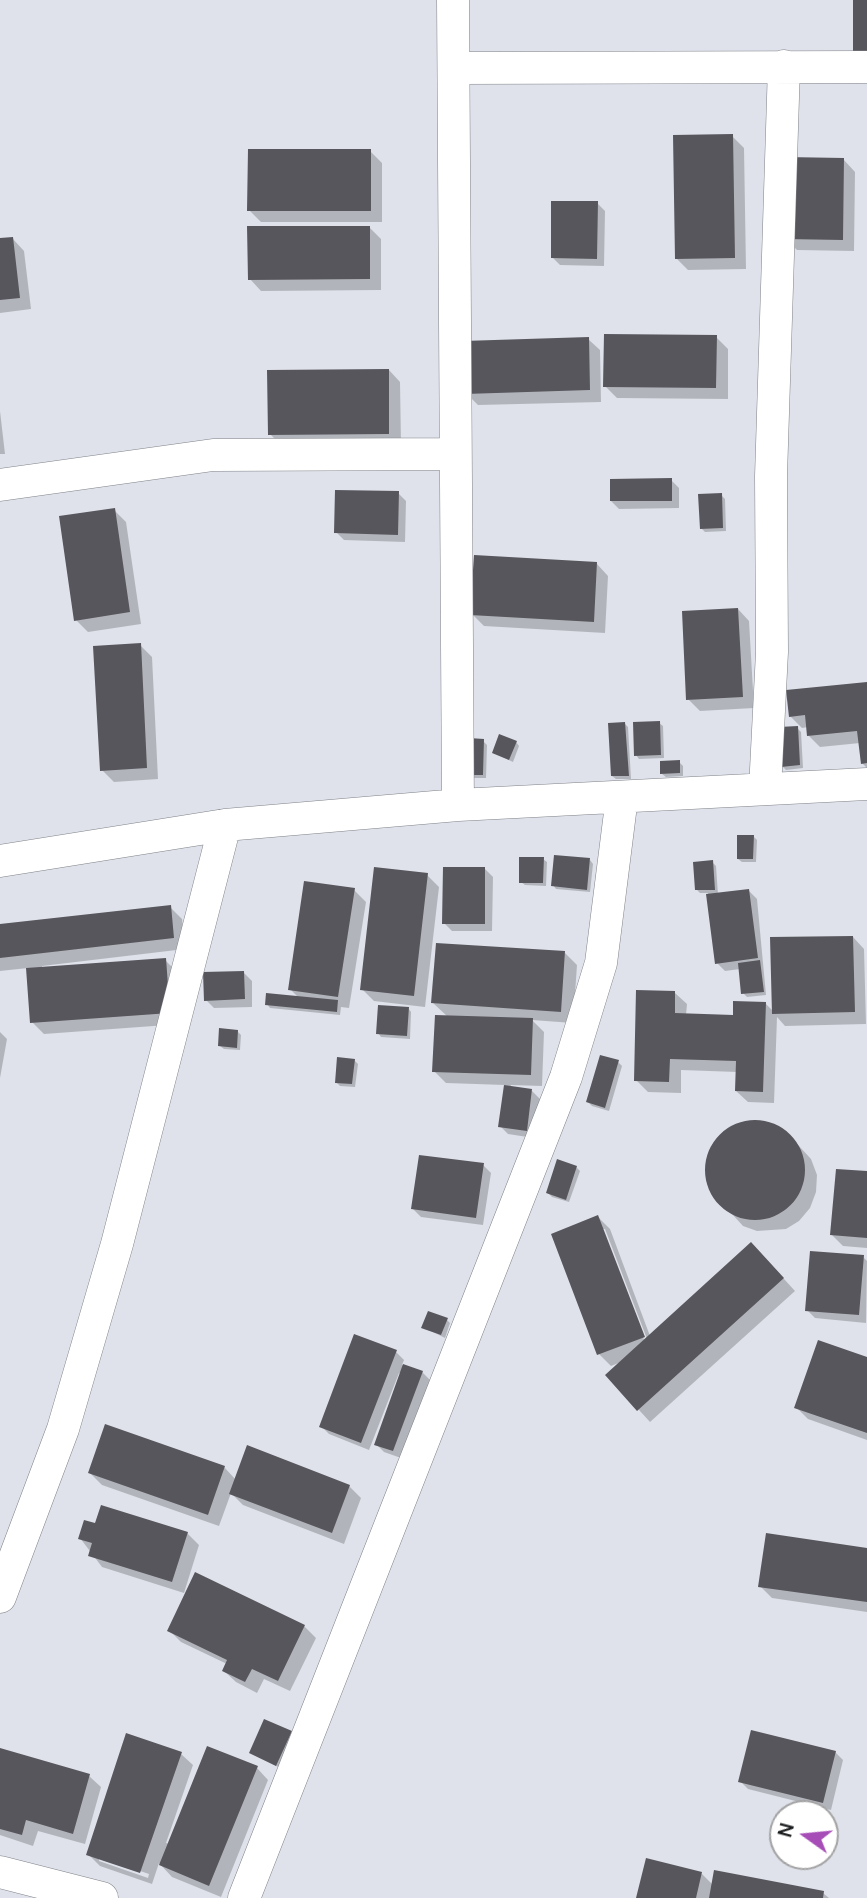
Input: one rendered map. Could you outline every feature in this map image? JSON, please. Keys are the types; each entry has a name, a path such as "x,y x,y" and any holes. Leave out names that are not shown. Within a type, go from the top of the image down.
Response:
{"street":[{"path":"453,0 458,805"},
{"path":"765,789 772,652 771,476 784,66"},
{"path":"454,68 867,67"},
{"path":"0,485 213,455 454,454"},
{"path":"0,861 225,825 458,805 867,784"},
{"path":"244,1898 566,1077 601,962 622,797"},
{"path":"0,1597 63,1429 113,1258 225,825"},
{"path":"0,1872 102,1898"}],"building":[{"path":"853,0 867,0 867,51 853,51"},
{"path":"733,134 735,258 675,259 673,135"},
{"path":"248,149 371,149 371,211 247,211"},
{"path":"785,157 844,158 843,240 784,239"},
{"path":"551,201 598,201 597,259 551,258"},
{"path":"247,226 370,226 370,279 248,280"},
{"path":"13,237 20,298 0,300 0,238"},
{"path":"604,334 717,335 716,388 603,387"},
{"path":"589,337 590,390 465,394 463,341"},
{"path":"389,369 389,434 268,435 267,370"},
{"path":"672,478 672,501 610,501 610,479"},
{"path":"335,490 399,491 398,535 334,533"},
{"path":"722,493 723,528 700,529 698,494"},
{"path":"115,508 130,612 74,621 59,516"},
{"path":"474,555 597,562 594,622 470,615"},
{"path":"738,608 743,697 686,700 682,611"},
{"path":"141,643 147,768 100,771 93,646"},
{"path":"867,682 867,763 861,764 857,731 807,736 805,715 789,717 786,690"},
{"path":"660,721 661,755 634,756 633,722"},
{"path":"625,722 629,776 611,776 608,723"},
{"path":"798,726 800,765 781,767 779,727"},
{"path":"499,734 517,741 509,760 492,753"},
{"path":"469,738 484,739 483,775 467,775"},
{"path":"680,760 680,773 660,774 660,761"},
{"path":"737,835 754,835 753,859 737,859"},
{"path":"554,855 590,858 587,890 551,886"},
{"path":"519,857 544,857 543,883 519,883"},
{"path":"713,860 715,890 695,890 693,862"},
{"path":"374,867 428,873 414,996 360,990"},
{"path":"443,867 485,867 485,924 442,924"},
{"path":"304,881 355,888 338,997 288,990"},
{"path":"749,889 758,958 715,964 706,894"},
{"path":"171,905 174,938 0,958 0,924"},
{"path":"853,936 855,1012 772,1014 770,937"},
{"path":"436,943 565,951 561,1012 431,1003"},
{"path":"166,958 170,1013 30,1023 26,968"},
{"path":"760,960 764,992 741,994 738,963"},
{"path":"244,971 245,999 204,1001 203,972"},
{"path":"636,990 675,991 675,1013 733,1015 733,1001 766,1002 763,1092 735,1091 736,1061 670,1059 669,1082 634,1081"},
{"path":"266,993 338,1000 337,1012 265,1005"},
{"path":"378,1005 409,1007 407,1036 376,1034"},
{"path":"435,1015 533,1018 531,1075 432,1072"},
{"path":"219,1028 238,1030 237,1048 218,1046"},
{"path":"600,1055 619,1060 605,1108 586,1102"},
{"path":"337,1057 355,1059 352,1084 335,1083"},
{"path":"504,1085 532,1089 527,1131 498,1127"},
{"path":"755,1120 774,1123 791,1134 802,1151 805,1170 802,1189 791,1206 774,1217 755,1220 736,1217 719,1206 708,1189 705,1170 708,1151 719,1134 736,1123"},
{"path":"419,1155 484,1163 476,1218 411,1209"},
{"path":"557,1159 577,1166 566,1200 546,1193"},
{"path":"836,1169 867,1171 867,1238 830,1235"},
{"path":"598,1215 645,1337 597,1355 551,1234"},
{"path":"751,1242 784,1278 637,1411 605,1375"},
{"path":"810,1251 864,1255 859,1315 805,1311"},
{"path":"428,1311 448,1318 441,1335 421,1328"},
{"path":"354,1334 397,1350 361,1443 319,1427"},
{"path":"818,1340 867,1357 867,1433 794,1408"},
{"path":"403,1364 423,1371 393,1451 374,1445"},
{"path":"105,1424 225,1466 208,1515 88,1473"},
{"path":"247,1445 350,1485 332,1533 229,1494"},
{"path":"101,1505 188,1532 172,1582 88,1556 92,1543 78,1539 84,1520 95,1523"},
{"path":"766,1533 867,1548 867,1602 758,1587"},
{"path":"195,1572 305,1625 278,1681 252,1669 245,1682 222,1671 227,1660 167,1631"},
{"path":"264,1719 292,1731 276,1766 249,1753"},
{"path":"751,1730 836,1751 824,1800 811,1800 738,1782"},
{"path":"126,1733 182,1752 140,1873 86,1855"},
{"path":"207,1746 258,1766 209,1886 159,1865"},
{"path":"0,1748 90,1774 73,1834 26,1820 22,1835 0,1829"},
{"path":"646,1858 702,1872 696,1898 636,1898"},
{"path":"714,1870 824,1891 823,1898 709,1898"}]}
